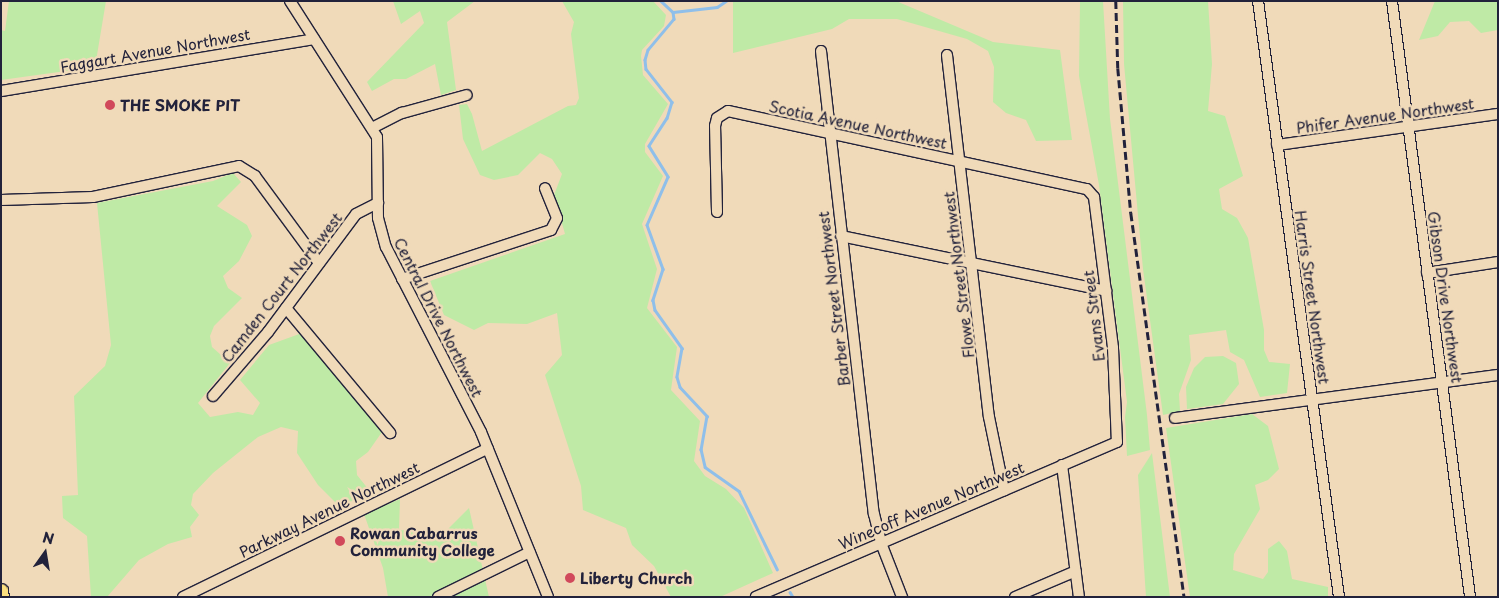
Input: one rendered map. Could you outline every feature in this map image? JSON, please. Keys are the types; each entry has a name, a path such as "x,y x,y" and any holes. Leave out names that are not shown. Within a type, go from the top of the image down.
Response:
{"highway":[{"path":"1,591 2,597"}],"street":[{"name":"Central Drive Northwest","path":"290,1 372,128 378,148 380,232 488,448 548,597"},
{"name":"Harris Street Northwest","path":"1258,1 1338,597"},
{"name":"Gibson Drive Northwest","path":"1392,1 1407,129 1443,383 1470,597"},
{"name":"Faggart Avenue Northwest","path":"1,91 314,39"},
{"name":"Barber Street Northwest","path":"821,51 828,133 869,476 881,543 902,597"},
{"name":"Flowe Street Northwest","path":"947,55 989,417 1004,490"},
{"path":"372,128 402,113 467,95"},
{"name":"Scotia Avenue Northwest","path":"717,212 715,126 722,114 728,111 1088,190"},
{"name":"Phifer Avenue Northwest","path":"1277,145 1407,129 1498,114"},
{"path":"1,200 78,199 229,166 249,169 319,263"},
{"path":"402,279 551,230 557,218 545,188"},
{"name":"Evans Street","path":"1088,190 1094,197 1114,348 1117,442"},
{"name":"Camden Court Northwest","path":"213,396 286,308 356,214 378,203"},
{"path":"841,236 1106,291"},
{"path":"1428,273 1498,262"},
{"path":"286,308 390,433"},
{"path":"1175,418 1498,375"},
{"name":"Winecoff Avenue Northwest","path":"756,597 1117,442"},
{"name":"Parkway Avenue Northwest","path":"183,597 488,448"},
{"path":"1062,465 1080,597"},
{"path":"438,597 530,552"},
{"path":"1015,597 1076,571"}],"green space":[{"path":"9,1 106,1 95,67 1,80 1,30 5,31"},
{"path":"393,1 475,1 447,22 456,90 441,95 435,64 406,79 394,79 372,91 367,82 424,23 420,11 401,24"},
{"path":"562,1 653,1 666,15 664,26 642,50 641,56 643,75 668,104 645,144 645,152 663,176 642,224 657,269 647,308 677,347 671,390 700,421 694,461 705,476 726,489 744,508 773,573 720,597 671,597 654,566 632,545 626,528 583,510 581,486 545,375 562,355 557,313 527,324 488,323 474,330 444,315 430,281 565,234 554,195 562,174 552,159 540,153 518,175 494,180 480,175 463,139 459,105 467,104 472,114 482,151 568,106 576,105 579,98 571,34 574,22"},
{"path":"733,1 896,1 993,42 1060,50 1072,140 1036,141 1026,120 1006,113 993,102 994,67 988,51 967,39 897,19 849,19 832,29 733,53"},
{"path":"1080,1 1103,1 1110,119 1147,415 1150,450 1127,456 1125,417 1127,402 1099,185 1079,76"},
{"path":"1123,1 1208,1 1212,64 1208,111 1225,116 1243,176 1219,189 1222,209 1237,218 1248,238 1264,330 1264,350 1269,362 1290,364 1287,393 1260,397 1244,360 1230,352 1226,330 1189,335 1191,360 1179,394 1180,411 1163,415 1143,269 1124,64"},
{"path":"1435,1 1498,1 1498,30 1481,33 1469,21 1450,22 1438,36 1419,40"},
{"path":"233,173 241,182 217,206 247,225 252,236 239,261 223,276 228,288 242,298 214,326 210,336 212,347 230,363 198,403 210,417 238,412 253,415 260,403 240,380 269,345 302,333 382,432 368,452 356,461 357,475 369,490 341,508 318,485 297,453 298,431 281,427 258,437 213,473 193,494 191,505 199,515 190,527 192,537 168,544 139,560 107,597 91,597 87,536 63,518 62,496 78,495 74,396 105,366 111,345 97,203 213,181"},
{"path":"1223,356 1236,363 1239,384 1223,404 1187,409 1186,387 1194,368 1205,357"},
{"path":"1252,414 1268,426 1279,469 1268,480 1255,485 1260,509 1234,554 1233,570 1263,579 1268,572 1268,549 1279,541 1287,551 1292,579 1328,587 1328,597 1190,597 1166,428"},
{"path":"1152,453 1170,597 1146,597 1138,475"},
{"path":"400,499 399,530 444,533 469,508 489,597 388,597 383,568 364,514"}],"waterway":[{"path":"661,1 673,12 674,19 648,50 645,60 646,69 672,102 667,118 649,146 668,177 647,225 663,269 653,300 655,310 682,348 677,377 680,387 707,416 701,449 705,467 739,491 777,569"},
{"path":"673,12 717,7 726,1"},
{"path":"790,592 793,597"}],"railway":[{"path":"1116,1 1118,68 1131,213 1184,597"}],"place":[{"name":"THE SMOKE PIT","path":"110,105"},
{"name":"Rowan Cabarrus Community College","path":"340,541"},
{"name":"Liberty Church","path":"570,578"}]}
